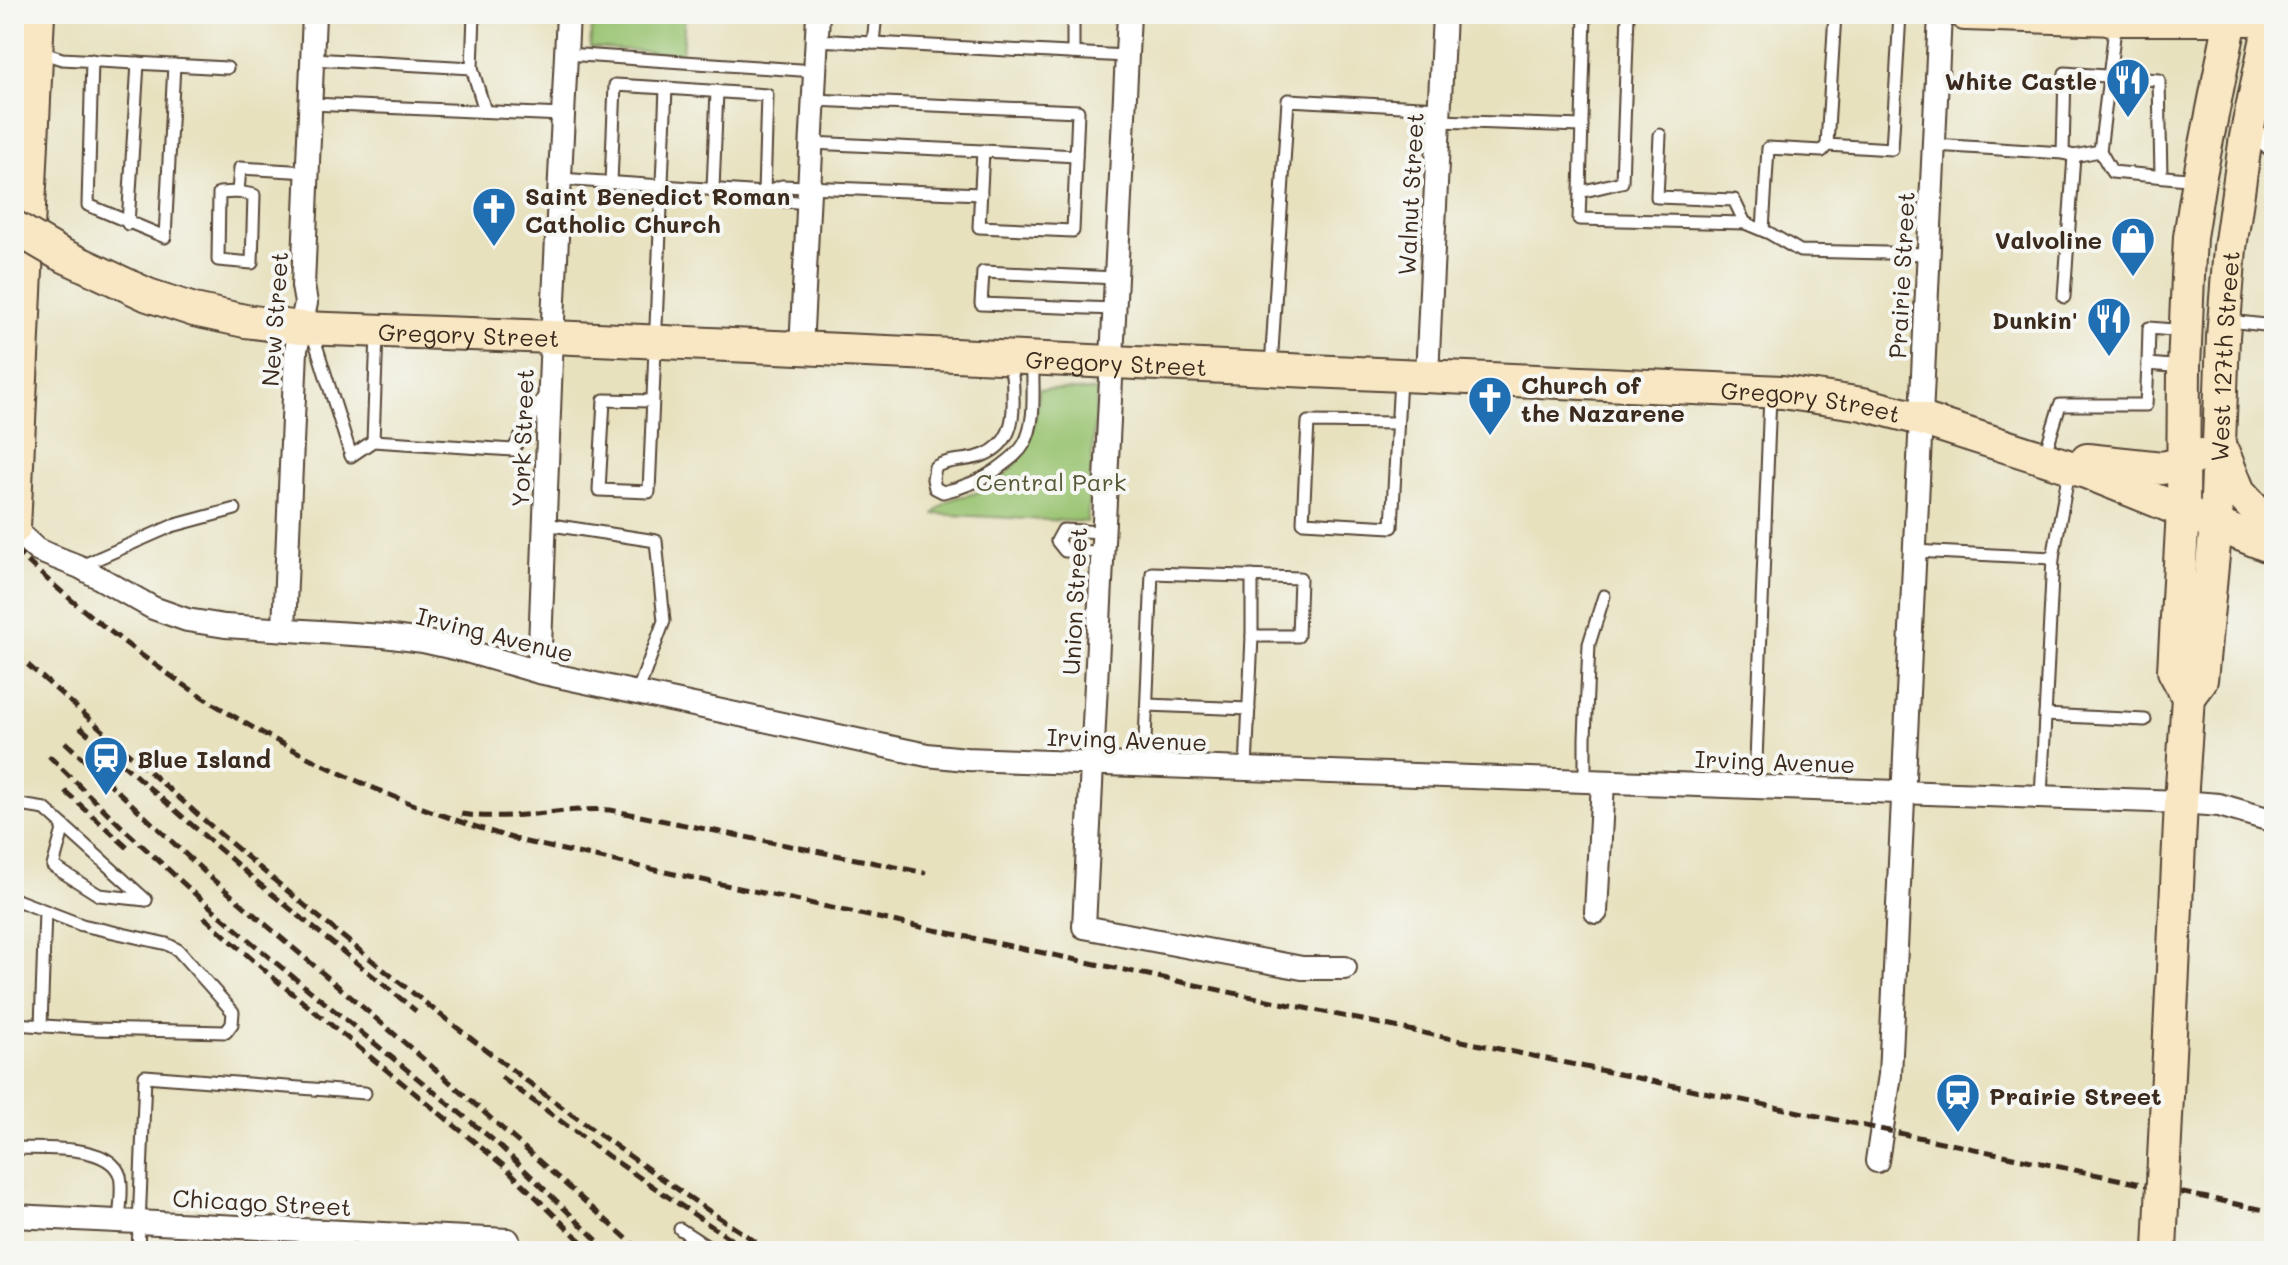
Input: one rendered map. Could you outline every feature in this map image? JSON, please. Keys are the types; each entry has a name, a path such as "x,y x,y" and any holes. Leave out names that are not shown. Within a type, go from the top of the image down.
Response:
{"main road":[{"path":"14,529 25,50 38,14"},
{"path":"1969,14 2116,19 2273,18"},
{"name":"West 127th Street","path":"2160,1251 2188,697 2174,671 2183,510 2184,367 2190,237 2232,16"},
{"name":"West 127th Street","path":"2188,697 2201,680 2216,524 2230,248 2259,136 2273,18"},
{"name":"Gregory Street","path":"14,227 60,254 148,295 194,310 245,321 306,328 1770,392 1849,401 1921,419 2057,462 2274,548"},
{"path":"2057,462 2077,459 2162,468 2184,463 2220,445 2239,492 2274,530"}],"street":[{"name":"New Street","path":"284,628 296,350 306,328 303,286 314,14"},
{"name":"York Street","path":"539,672 568,14"},
{"path":"801,349 818,14"},
{"name":"Union Street","path":"1129,14 1084,927 1302,968 1345,968"},
{"name":"Walnut Street","path":"1414,376 1439,114 1444,14"},
{"name":"Prairie Street","path":"1877,1161 1890,1075 1940,14"},
{"name":"Irving Avenue","path":"14,529 37,550 80,567 153,608 187,620 225,626 284,628 423,641 539,672 927,755 966,759 2181,802 2219,805 2274,821"},
{"path":"1594,781 1596,912"},
{"name":"Chicago Street","path":"14,1216 508,1246"}],"lane":[{"path":"474,14 472,68 485,111"},
{"path":"873,43 876,14"},
{"path":"1073,14 1073,53"},
{"path":"1585,14 1579,219 1745,223 1800,251 1929,254"},
{"path":"1580,192 1622,182 1628,14"},
{"path":"1763,230 1768,148 1822,151 1827,145 1835,14"},
{"path":"1827,145 1892,149 1900,14"},
{"path":"2116,19 2100,151 2112,172 2199,180"},
{"path":"816,40 1126,56"},
{"path":"25,50 62,59 227,68"},
{"path":"566,54 815,71"},
{"path":"312,59 472,68"},
{"path":"92,60 88,205 165,237 174,65"},
{"path":"128,224 138,63"},
{"path":"2064,297 2068,154 2065,73 2159,80 2161,176"},
{"path":"611,183 615,85 717,91 767,95 764,193"},
{"path":"652,401 604,400 599,490 649,492 666,88"},
{"path":"713,189 717,91"},
{"path":"813,100 1078,111 1073,231 979,227 983,151"},
{"path":"1270,370 1288,100 1582,126"},
{"path":"311,104 563,115"},
{"path":"1660,135 1657,197 1734,200 1745,223"},
{"path":"2259,136 2274,154"},
{"path":"811,143 1076,156"},
{"path":"1934,145 2068,154 2100,151"},
{"path":"238,192 240,168 308,172"},
{"path":"560,179 764,193 775,200 809,195 981,194"},
{"path":"238,192 254,195 252,263 218,260 219,193 238,192"},
{"path":"1114,309 981,304 983,272 1116,278"},
{"path":"2224,320 2274,326"},
{"path":"306,328 351,456 373,441 513,450 551,386"},
{"path":"2041,797 2060,405 2146,405 2149,328 2185,331"},
{"path":"373,441 377,330"},
{"path":"1020,359 1033,409 1024,445 1012,458 986,476 960,489 943,492 935,488 935,467 944,462 983,456 999,447 1006,438 1013,414 1012,368 1020,359"},
{"path":"2148,364 2184,367"},
{"path":"1397,423 1308,422 1303,522 1392,527 1397,423 1414,376"},
{"path":"1755,787 1770,392"},
{"path":"80,567 172,526 235,509"},
{"path":"545,524 656,541 664,621 637,693"},
{"path":"1914,551 2053,558"},
{"path":"1144,765 1152,573 1300,578 1298,636 1252,636"},
{"path":"1246,769 1252,576"},
{"path":"1594,781 1585,738 1589,644 1604,596"},
{"path":"1147,705 1249,709"},
{"path":"2045,715 2145,720"},
{"path":"14,804 45,809 64,826 146,900 99,895 53,866 64,826"},
{"path":"14,899 82,925 167,944 178,950 233,1012 232,1024 226,1032 14,1024"},
{"path":"41,1026 45,911"},
{"path":"129,1221 145,1076 365,1093"},
{"path":"14,1148 89,1151 114,1164 121,1177 138,1251"},
{"path":"680,1229 714,1251"}],"green space":[{"path":"593,14 685,14 682,54 590,47"},
{"name":"Central Park","path":"1039,389 1097,391 1087,522 934,514 948,501 979,492 994,483 1017,462 1031,436"}],"railway":[{"path":"14,549 129,646 252,727 384,793 526,842 2274,1212"},
{"path":"14,653 245,856 398,981 580,1121 770,1251"},
{"path":"80,727 256,881 416,1011"},
{"path":"65,742 210,877 427,1062 641,1251"},
{"path":"49,756 194,893 498,1144 608,1251"},
{"path":"65,791 130,850"},
{"path":"461,814 499,816 610,810 926,873"},
{"path":"204,917 270,975 504,1166 591,1251"},
{"path":"501,1077 608,1156 748,1251"}],"place":[{"name":"White Castle","path":"2128,119"},
{"name":"Saint Benedict Roman Catholic Church","path":"494,248"},
{"name":"Valvoline","path":"2133,278"},
{"name":"Dunkin'","path":"2109,358"},
{"name":"Church of the Nazarene","path":"1490,437"},
{"name":"Blue Island","path":"106,797"},
{"name":"Prairie Street","path":"1958,1134"}]}
